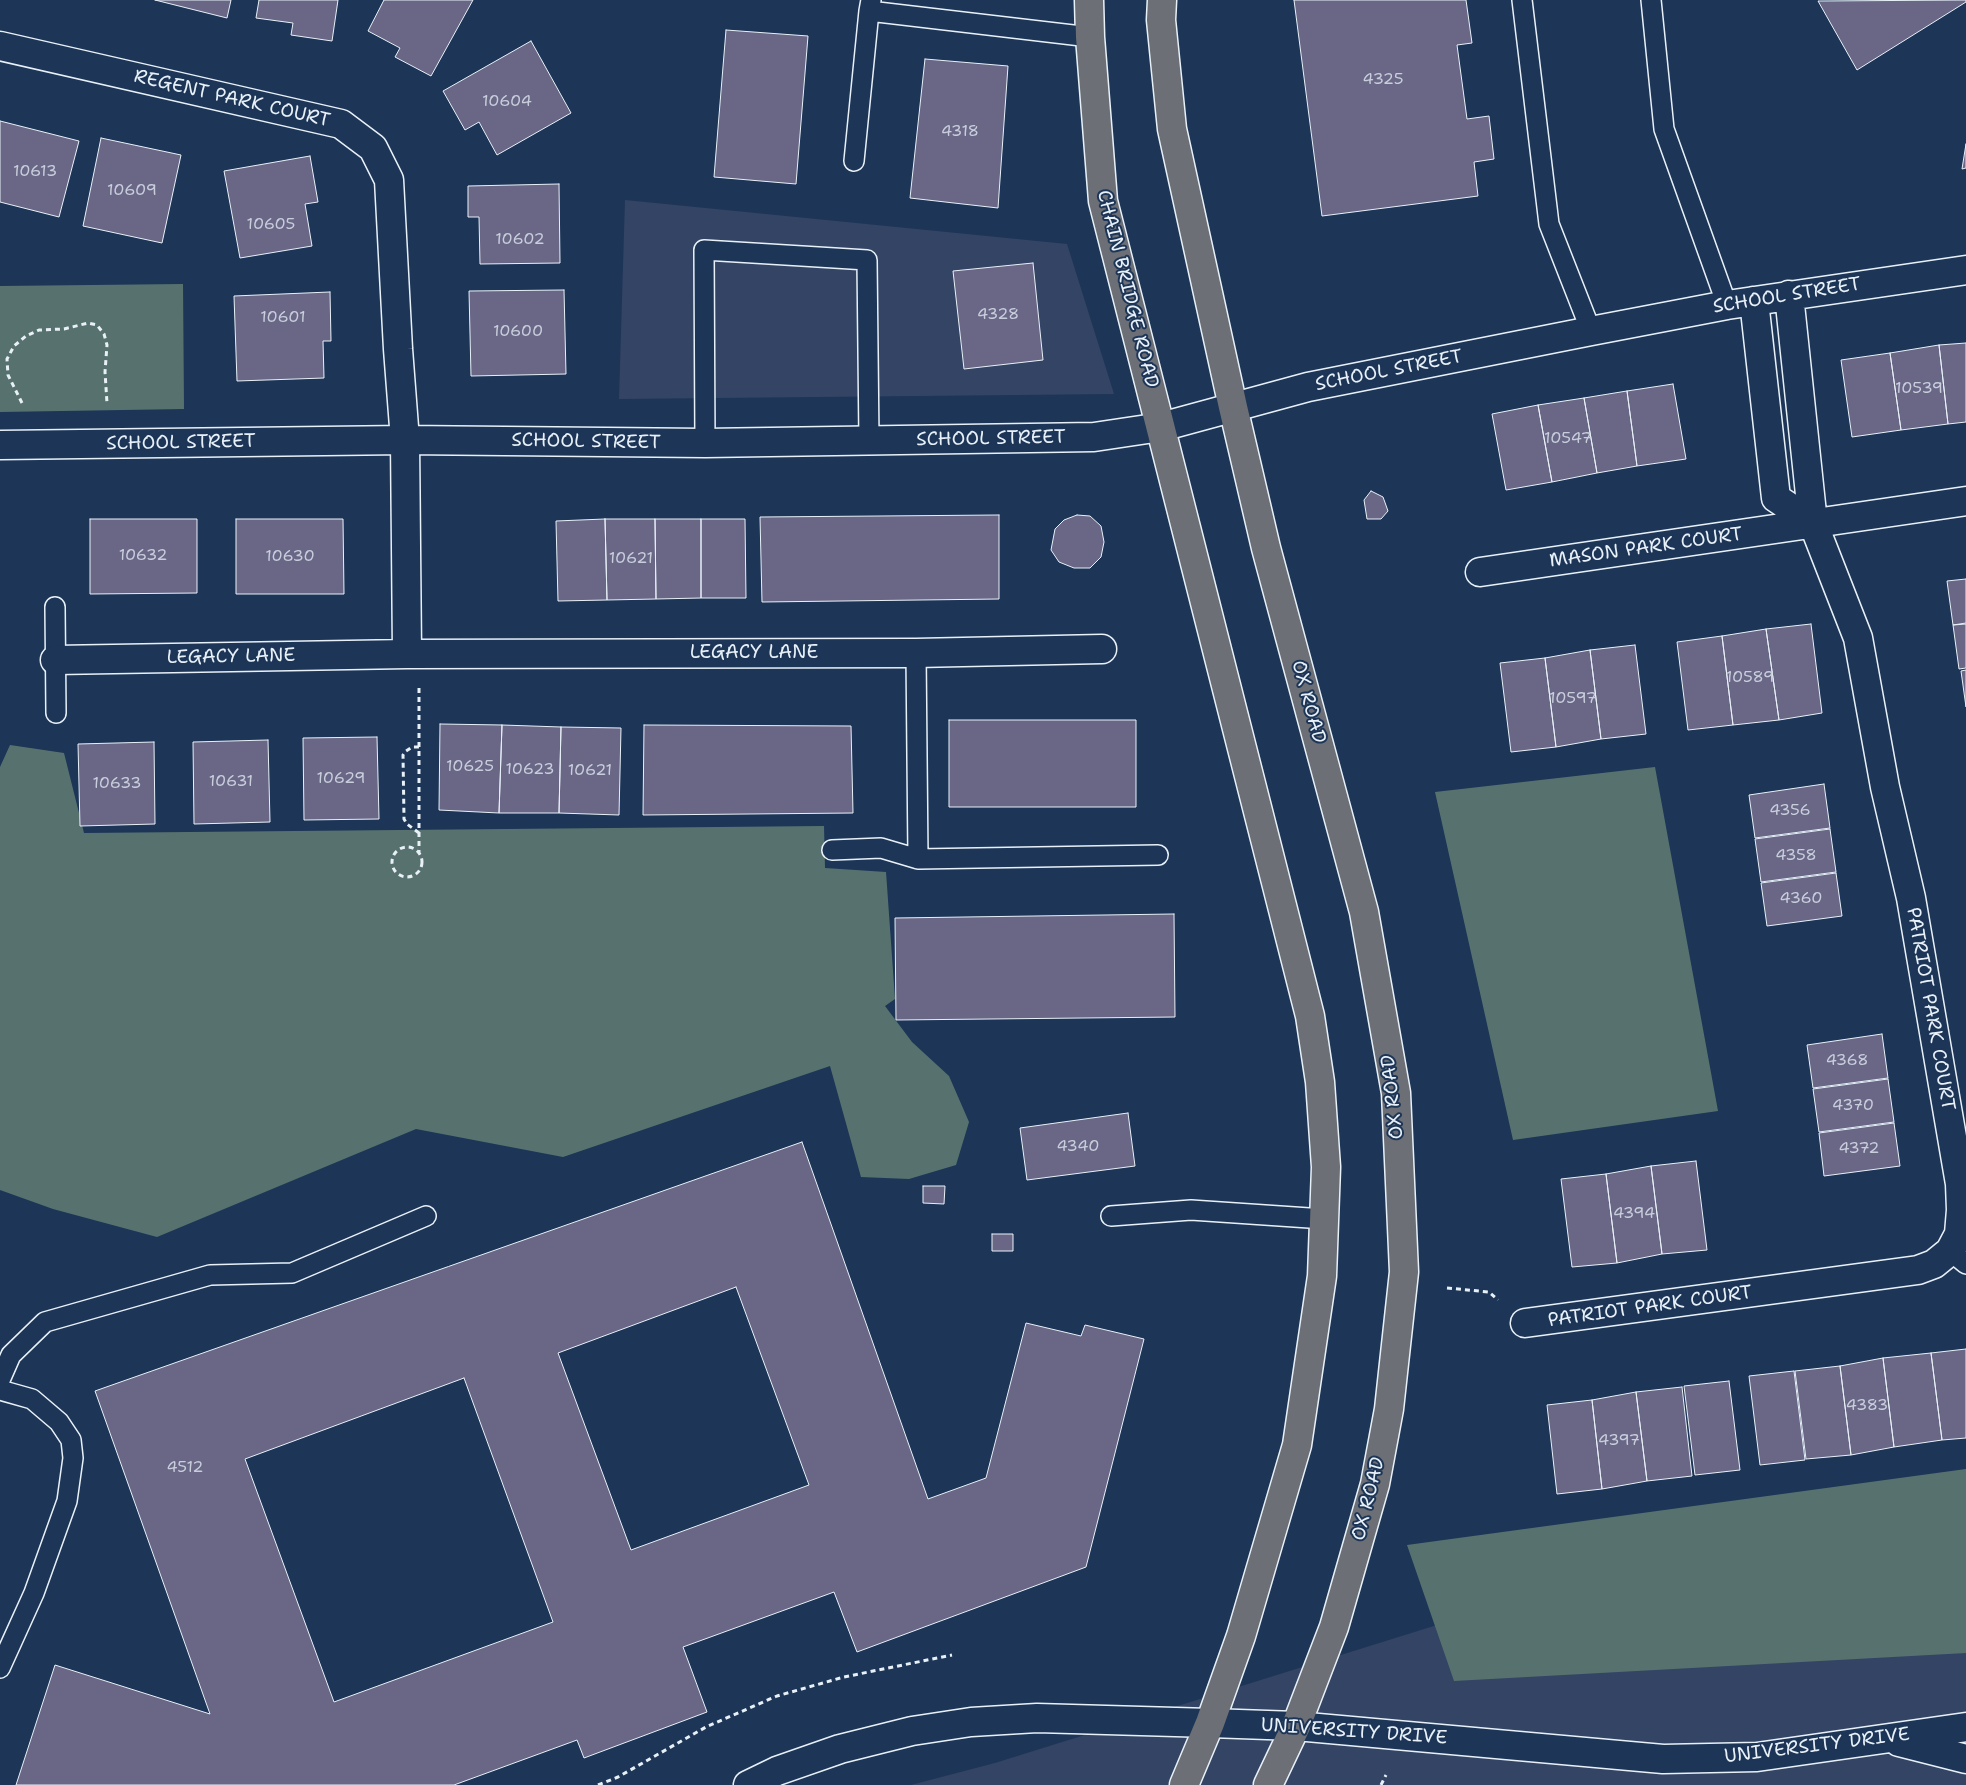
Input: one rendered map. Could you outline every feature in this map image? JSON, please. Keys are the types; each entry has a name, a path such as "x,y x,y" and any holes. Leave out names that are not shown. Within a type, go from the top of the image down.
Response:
{"main road":[{"name":"CHAIN BRIDGE ROAD","path":"1089,0 1090,37 1103,201 1161,426"},
{"path":"1162,0 1161,20 1172,129 1233,407"},
{"name":"OX ROAD","path":"1233,407 1266,548 1364,912 1396,1093 1404,1272 1389,1409 1375,1484 1334,1627 1296,1726 1268,1785"},
{"path":"1161,426 1310,1016 1320,1082 1326,1158 1322,1276 1297,1445 1241,1636 1210,1723 1184,1785"}],"street":[{"name":"REGENT PARK COURT","path":"0,46 341,124 373,148 389,180 405,440"},
{"name":"SCHOOL STREET","path":"0,445 405,440 705,443 1076,438 1161,426 1308,387 1727,305 1966,270"},
{"name":"PATRIOT PARK COURT","path":"1525,1323 1918,1270 1958,1258 1961,1210 1960,1184 1911,898 1884,787 1858,638 1813,523 1789,295"},
{"path":"1754,301 1776,498 1813,523"},
{"path":"405,440 406,654"},
{"name":"MASON PARK COURT","path":"1480,572 1966,501"},
{"name":"LEGACY LANE","path":"55,660 406,654 916,653 1102,649"},
{"name":"UNIVERSITY DRIVE","path":"748,1785 777,1770 840,1748 912,1731 971,1722 1037,1718 1296,1726 1663,1759 1757,1757 1966,1727"},
{"path":"1886,1739 1966,1759"}],"lane":[{"path":"1522,0 1549,224 1591,331"},
{"path":"1650,0 1664,129 1727,305"},
{"path":"854,161 870,5 1090,37"},
{"path":"705,443 704,250 867,260 869,441"},
{"path":"55,607 56,713"},
{"path":"916,653 918,859"},
{"path":"832,850 881,848 918,859 1158,855"},
{"path":"1110,1216 1191,1210 1324,1219"},
{"path":"0,1380 11,1355 45,1322 210,1275 292,1273 426,1216"},
{"path":"0,1390 32,1399 59,1422 71,1440 73,1458 67,1501 34,1593 0,1668"}],"path":[{"path":"22,403 8,375 7,359 14,346 26,336 40,330 64,329 88,323 96,325 104,334 107,345 105,372 107,403"},
{"path":"420,685 420,854 422,864 417,872 408,877 399,874 395,870 392,862 396,852 399,850 408,847 417,850 420,854"},
{"path":"420,746 412,746 403,756 404,820 420,833"},
{"path":"1447,1288 1489,1292"},
{"path":"598,1785 618,1777 706,1727 777,1696 844,1677 952,1655"},
{"path":"1381,1785 1386,1775"}],"shaded area":[{"path":"625,200 1067,244 1114,394 619,399"},
{"path":"1966,1522 1966,1785 911,1785 995,1763 1501,1605"}],"green space":[{"path":"183,284 184,409 0,412 0,286"},
{"path":"10,745 64,753 84,833 824,826 825,868 886,872 895,999 885,1006 912,1042 949,1076 969,1122 956,1165 909,1179 861,1177 830,1066 563,1157 416,1129 157,1237 53,1209 0,1190 0,767"},
{"path":"1655,767 1718,1111 1513,1140 1435,792"},
{"path":"1966,1469 1966,1653 1454,1681 1407,1545"}],"building":[{"path":"155,0 231,0 227,18"},
{"path":"259,0 338,0 332,41 291,35 293,23 256,18"},
{"path":"384,0 473,0 431,76 395,57 400,48 368,31"},
{"path":"1294,0 1466,0 1472,43 1457,45 1467,119 1489,116 1494,159 1474,162 1478,196 1322,216"},
{"path":"1966,0 1966,2 1857,70 1818,1"},
{"path":"726,30 808,36 796,184 714,177"},
{"path":"531,41 571,113 497,155 479,122 465,130 443,91"},
{"path":"925,59 1008,66 998,208 910,198"},
{"path":"0,121 79,141 59,217 0,202"},
{"path":"101,138 181,155 162,243 83,226"},
{"path":"1966,144 1966,168 1962,169"},
{"path":"310,156 318,202 305,204 312,246 240,258 224,171"},
{"path":"559,184 560,263 480,264 479,217 468,217 468,186"},
{"path":"1033,263 1043,360 964,369 953,271"},
{"path":"564,290 566,374 471,376 469,291"},
{"path":"330,292 331,341 323,341 324,378 237,381 234,296"},
{"path":"1966,343 1966,422 1948,424 1939,345"},
{"path":"1939,345 1948,424 1901,430 1890,353"},
{"path":"1890,353 1901,430 1852,437 1841,360"},
{"path":"1673,384 1686,459 1637,466 1627,391"},
{"path":"1627,391 1637,466 1597,473 1584,398"},
{"path":"1584,398 1597,473 1552,482 1538,405"},
{"path":"1538,405 1552,482 1506,490 1492,414"},
{"path":"1371,491 1383,497 1388,511 1381,519 1367,519 1364,500"},
{"path":"999,515 999,599 762,602 760,517"},
{"path":"1077,515 1090,516 1101,526 1104,542 1101,557 1090,568 1074,568 1059,562 1051,550 1055,529 1064,520"},
{"path":"90,519 197,519 197,593 90,594"},
{"path":"236,519 343,519 344,594 236,594"},
{"path":"605,519 655,519 656,599 607,600"},
{"path":"605,519 607,600 558,601 556,521"},
{"path":"655,519 701,519 701,598 656,599"},
{"path":"701,519 745,519 746,598 701,598"},
{"path":"1966,579 1966,623 1953,625 1947,581"},
{"path":"1811,624 1822,713 1779,720 1766,629"},
{"path":"1966,624 1966,668 1959,669 1953,625"},
{"path":"1766,629 1779,720 1733,725 1722,636"},
{"path":"1722,636 1733,725 1688,730 1677,642"},
{"path":"1635,645 1646,734 1601,739 1590,650"},
{"path":"1590,650 1601,739 1556,747 1545,658"},
{"path":"1545,658 1556,747 1511,752 1500,663"},
{"path":"1966,670 1966,707 1961,671"},
{"path":"949,720 1136,720 1136,807 949,807"},
{"path":"440,724 502,725 499,813 439,810"},
{"path":"502,725 561,727 559,813 499,813"},
{"path":"644,725 851,726 853,813 643,815"},
{"path":"561,727 621,728 619,815 559,813"},
{"path":"377,737 379,819 304,820 303,738"},
{"path":"268,740 270,822 194,824 193,742"},
{"path":"154,742 155,824 80,826 78,744"},
{"path":"1824,784 1830,828 1755,838 1749,795"},
{"path":"1830,829 1836,872 1761,882 1755,839"},
{"path":"1836,873 1842,916 1767,926 1761,883"},
{"path":"1174,914 1175,1017 896,1020 895,918"},
{"path":"1882,1034 1888,1078 1813,1088 1807,1045"},
{"path":"1888,1079 1894,1122 1819,1132 1813,1089"},
{"path":"1128,1113 1135,1166 1027,1180 1020,1128"},
{"path":"1894,1123 1900,1166 1824,1176 1819,1133"},
{"path":"802,1142 928,1499 986,1478 1026,1323 1081,1336 1085,1325 1144,1339 1086,1567 857,1652 834,1592 683,1647 707,1712 584,1758 577,1740 454,1785 16,1785 55,1665 210,1714 95,1391","holes":["736,1287 809,1485 631,1550 558,1353","464,1378 553,1622 334,1702 245,1459"]},
{"path":"1696,1161 1707,1250 1662,1254 1651,1166"},
{"path":"1651,1166 1662,1254 1617,1263 1606,1174"},
{"path":"1606,1174 1617,1263 1572,1267 1561,1179"},
{"path":"923,1186 945,1186 944,1204 923,1203"},
{"path":"992,1234 1013,1234 1013,1251 992,1251"},
{"path":"1966,1349 1966,1438 1942,1440 1931,1353"},
{"path":"1931,1353 1942,1440 1894,1447 1883,1358"},
{"path":"1883,1358 1894,1447 1851,1455 1840,1366"},
{"path":"1840,1366 1851,1455 1806,1459 1795,1371"},
{"path":"1794,1371 1805,1460 1760,1465 1749,1376"},
{"path":"1729,1381 1740,1470 1695,1475 1684,1386"},
{"path":"1682,1387 1692,1476 1647,1481 1636,1392"},
{"path":"1636,1392 1647,1481 1602,1489 1592,1400"},
{"path":"1592,1400 1602,1489 1557,1494 1547,1405"}]}
